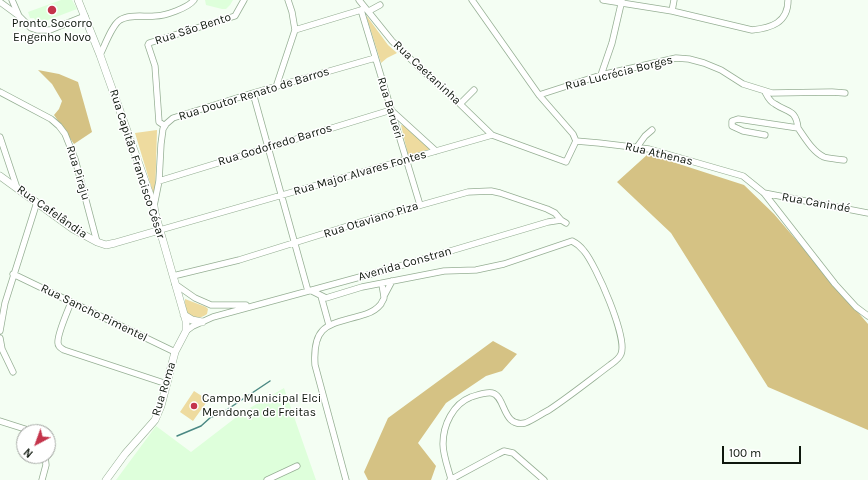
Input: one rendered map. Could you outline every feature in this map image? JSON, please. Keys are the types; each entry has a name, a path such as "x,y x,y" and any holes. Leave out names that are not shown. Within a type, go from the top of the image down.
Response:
{"street":[{"path":"12,0 19,16"},
{"name":"Rua Capitão Francisco César","path":"78,0 100,55 154,206 156,231 173,276 186,321 186,331"},
{"path":"100,55 114,26 120,20 127,17 157,16 188,6 194,0"},
{"name":"Rua São Bento","path":"165,126 159,122 155,66 148,45 149,43 235,16 244,0"},
{"path":"276,87 295,30 288,0"},
{"name":"Rua Caetaninha","path":"359,0 365,10 392,41 492,135"},
{"path":"472,0 539,95 573,134 576,141 566,162 492,135"},
{"path":"603,0 622,1 672,11 752,30 765,28 779,21 784,16 788,8 788,0"},
{"path":"672,11 674,0"},
{"path":"601,75 612,43 622,1"},
{"path":"0,2 19,16 31,28 43,31 50,30 85,16"},
{"path":"295,30 365,10 380,4"},
{"name":"Rua Barueri","path":"365,10 375,58 420,205"},
{"name":"Rua Doutor Renato de Barros","path":"154,206 159,181 161,144 165,126 169,120 253,93 375,58"},
{"name":"Rua Lucrécia Borges","path":"539,95 601,75 676,58 704,63 721,70 743,84 765,92 832,92 845,94"},
{"path":"460,104 474,90"},
{"name":"Rua Piraju","path":"0,92 51,119 65,134 75,159 97,242"},
{"name":"Rua Lucrécia Borges","path":"765,92 773,103 794,114 798,128 814,149 824,157 844,160"},
{"path":"253,93 309,290 321,296 326,298 362,287 444,271 476,270 504,264 572,241 584,251 605,288 622,341 622,354 618,359 558,404 536,418 524,423 518,423 511,420 505,413 498,396 493,393 484,393 466,400 454,411 446,425 443,444 450,480 498,454 508,451 544,480"},
{"path":"391,110 436,151"},
{"name":"Rua Godofredo Barros","path":"159,181 391,110"},
{"path":"765,135 738,130 732,126 732,122 738,119 798,128"},
{"path":"637,147 652,130"},
{"name":"Rua Major Alvares Fontes","path":"156,231 492,135"},
{"path":"0,137 17,188"},
{"name":"Rua Athenas","path":"576,141 649,149 743,176 764,193 835,284 856,307 868,316"},
{"name":"Rua Cafelândia","path":"0,176 73,230 97,242 106,245 156,231"},
{"name":"Rua Otaviano Piza","path":"173,276 238,260 468,192 491,191 548,209 555,213 563,221"},
{"name":"Rua Canindé","path":"764,193 868,213"},
{"path":"0,331 5,303 13,274 37,202"},
{"name":"Avenida Constran","path":"186,331 213,316 393,268 548,222 563,221"},
{"name":"Rua Sancho Pimentel","path":"13,274 175,352"},
{"path":"346,480 314,366 314,354 318,336 324,328 337,321 370,312 379,306 392,281"},
{"name":"Avenida Constran","path":"382,283 384,298"},
{"name":"Avenida Constran","path":"175,284 195,298 211,304 250,306"},
{"path":"321,296 329,325"},
{"path":"71,302 58,338 58,346 60,348 167,384"},
{"path":"211,304 214,309 213,316"},
{"path":"184,314 192,320 202,322"},
{"name":"Rua Roma","path":"106,480 125,454 155,420 161,406 175,352 186,331"},
{"path":"0,338 2,349 13,372"},
{"path":"0,421 16,426"},
{"path":"42,480 46,464"},
{"path":"267,480 297,466"}],"shaded area":[{"name":"Pronto Socorro Engenho Novo","path":"61,0 72,0 77,9 40,23 34,18 30,18 28,12"},
{"path":"205,0 233,0 226,9 222,9 206,5"},
{"path":"366,15 388,45 397,53 381,63"},
{"path":"38,70 59,74 78,82 92,132 74,144 54,115 59,109 62,101 52,84"},
{"path":"401,125 405,126 431,149 408,155"},
{"path":"157,130 155,199 135,133"},
{"path":"648,154 744,185 774,214 868,324 868,430 768,387 671,233 617,182"},
{"path":"185,299 206,307 208,309 207,314 199,318 189,315 185,306"},
{"path":"493,341 517,354 502,371 486,376 446,403 418,443 436,466 431,480 368,480 364,472 388,418"},
{"path":"284,388 316,480 116,480 156,426 191,452 243,412"},
{"name":"Campo Municipal Elci Mendonça de Freitas","path":"194,391 208,400 193,421 180,412"}],"waterway":[{"path":"177,436 201,426 211,417 219,415 270,381"}],"place":[{"name":"Pronto Socorro Engenho Novo","path":"52,10"},
{"name":"Campo Municipal Elci Mendonça de Freitas","path":"194,406"}]}
